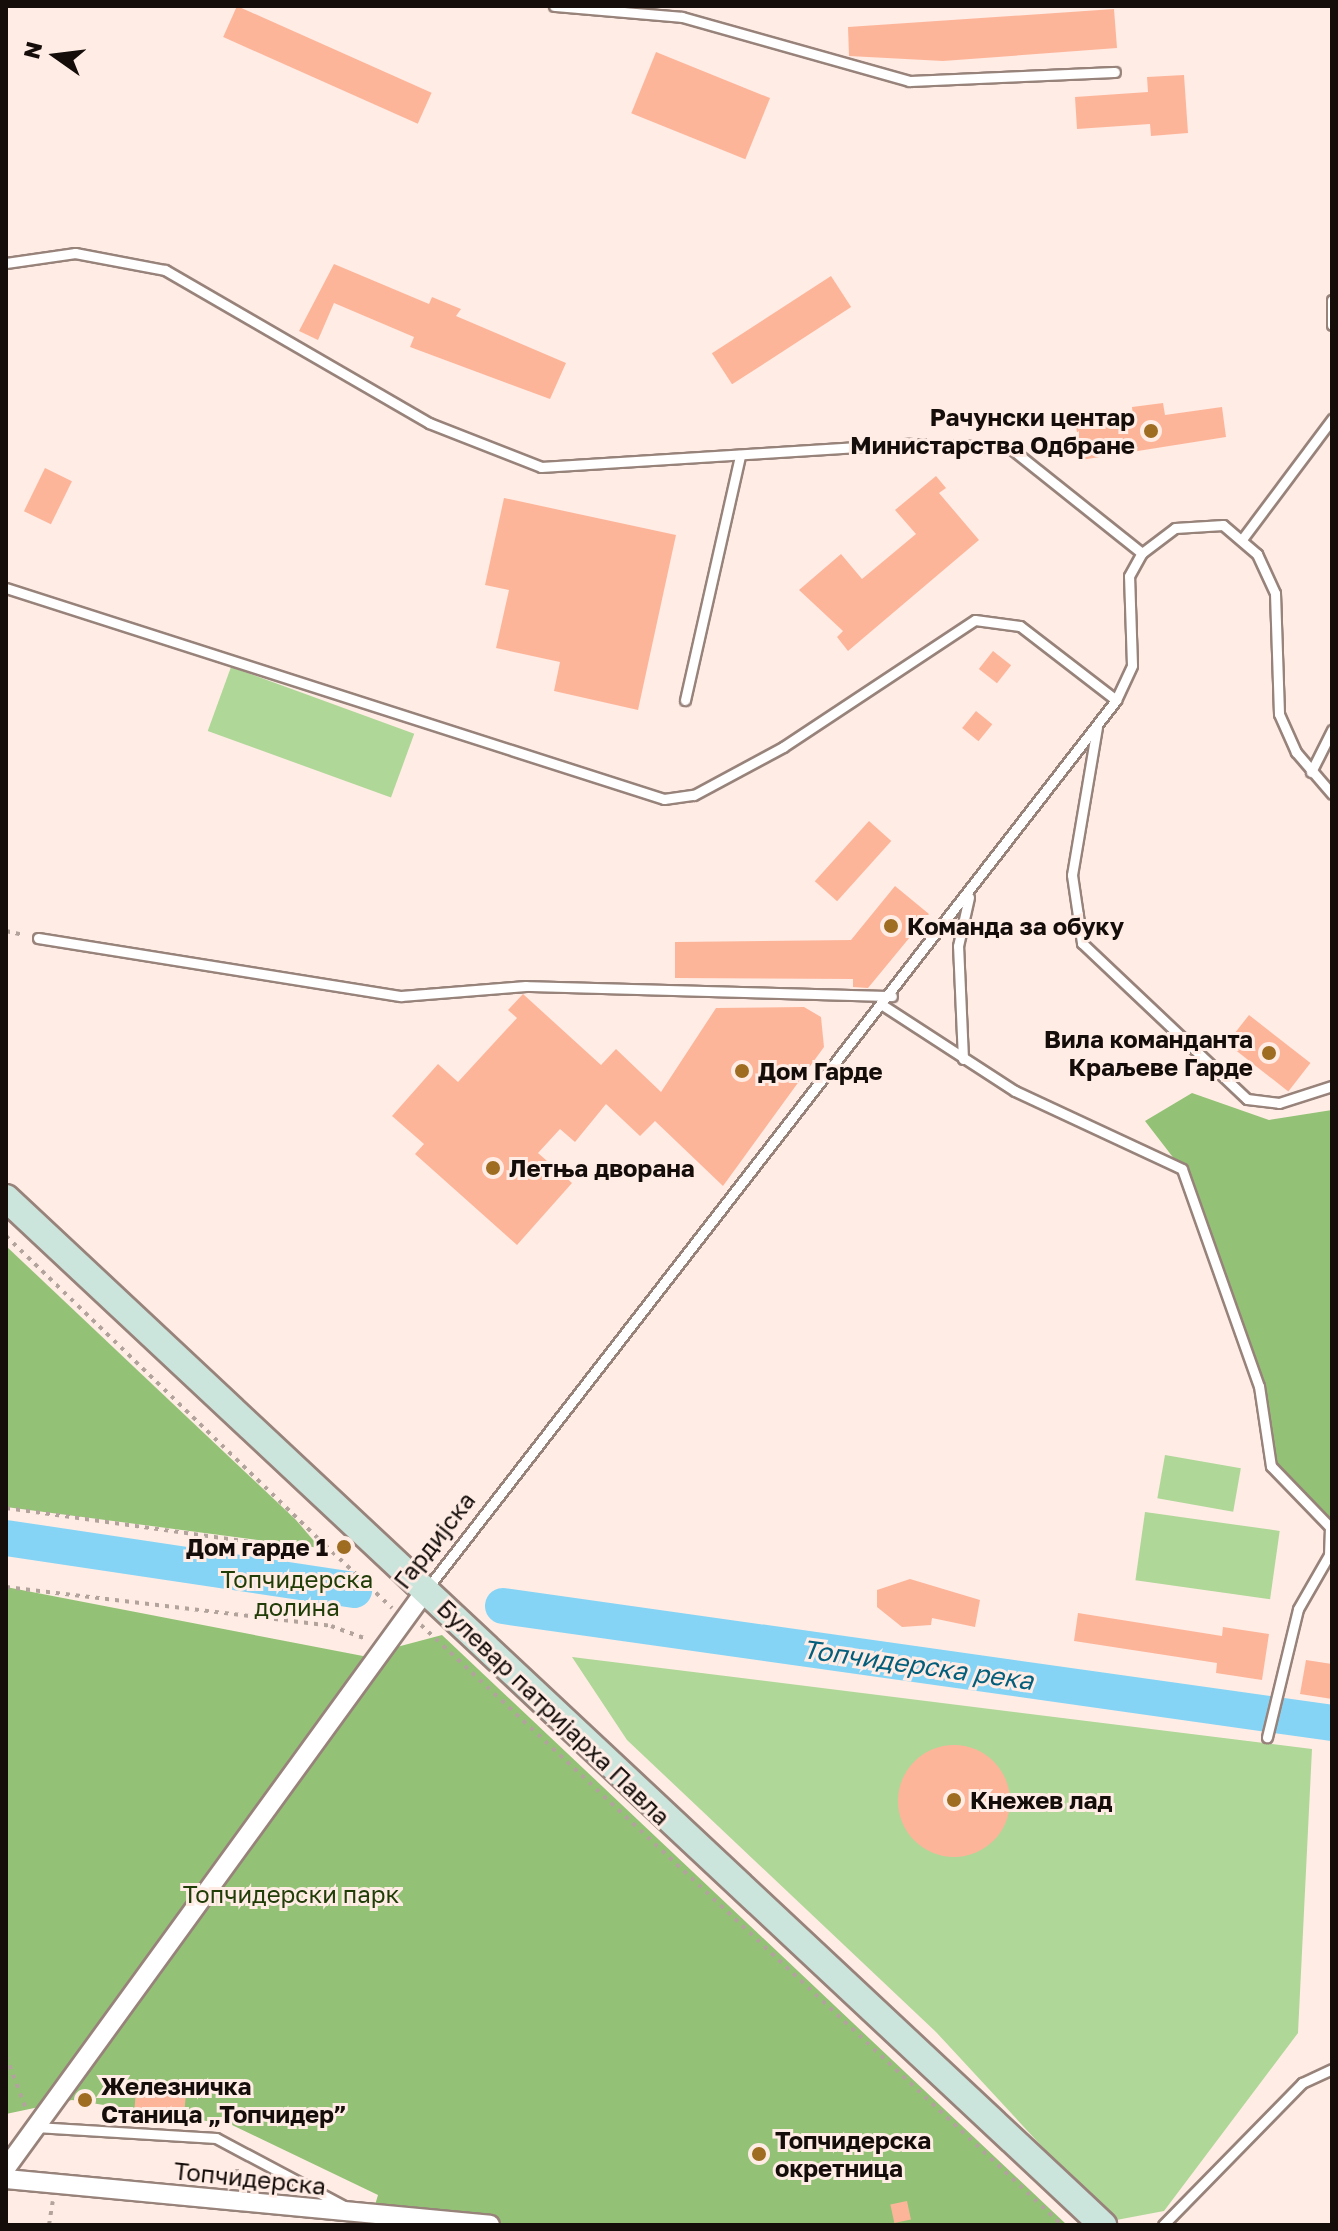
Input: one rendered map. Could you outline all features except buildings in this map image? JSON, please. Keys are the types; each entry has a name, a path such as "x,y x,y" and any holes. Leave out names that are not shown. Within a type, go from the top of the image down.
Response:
{"main road":[{"name":"Булевар патријарха Павла","path":"6,1198 1103,2225"}],"street":[{"name":"Гардијска","path":"6,2168 30,2127 426,1590"},
{"name":"Топчидерска","path":"6,2179 357,2213 376,2220 490,2225"}],"lane":[{"path":"554,6 682,17 900,80 1115,72"},
{"path":"6,263 75,253 165,270 429,423 515,461 572,467 909,444 1009,447 1142,553 1175,528 1200,522 1243,538 1275,593 1279,714 1311,772 1332,794"},
{"path":"1332,300 1332,325"},
{"path":"1243,538 1332,419"},
{"path":"685,700 740,455"},
{"name":"Гардијска","path":"426,1590 892,996 1116,700 1130,675 1127,587 1142,553"},
{"path":"6,588 664,799 694,795 783,747 975,620 1020,626 1116,700"},
{"path":"1098,724 1072,875 1082,943 1247,1099 1279,1103 1332,1086"},
{"path":"1311,772 1332,730"},
{"path":"963,1059 957,959 970,893"},
{"path":"38,938 401,996 526,986 892,996"},
{"path":"884,1006 963,1059 1182,1169 1259,1386 1271,1466 1330,1527 1329,1555 1298,1609 1273,1699 1267,1737"},
{"path":"1163,2225 1302,2083 1332,2069"},
{"path":"30,2127 216,2138 357,2213"}],"path":[{"path":"6,931 38,938"},
{"path":"6,1236 325,1545 406,1616 1062,2225"},
{"path":"6,1508 267,1544 325,1545"},
{"path":"6,1587 331,1626 384,1646"},
{"path":"6,2056 21,2081 30,2127"}],"green space":[{"path":"231,667 414,734 391,798 208,731"},
{"path":"1192,1093 1269,1120 1332,1110 1332,1523 1271,1466 1259,1386 1182,1169 1145,1121"},
{"path":"6,1246 296,1520 320,1548 6,1507"},
{"path":"1165,1455 1241,1468 1233,1512 1157,1498"},
{"path":"1145,1512 1280,1531 1270,1599 1135,1580"},
{"name":"Топчидерски парк","path":"6,1587 363,1656 442,1635 1067,2225 369,2225 378,2195 232,2125 72,2100 6,2114"},
{"path":"572,1657 1312,1749 1298,2033 1164,2211 1111,2221 936,2032 627,1740"}],"waterway":[{"name":"Топчидерска река","path":"6,1538 354,1590"},
{"name":"Топчидерска река","path":"503,1606 1332,1723"}],"place":[{"name":"Рачунски центар Министарства Одбране","path":"1151,431"},
{"name":"Команда за обуку","path":"891,926"},
{"name":"Вила команданта Краљеве Гарде","path":"1269,1053"},
{"name":"Дом Гарде","path":"742,1071"},
{"name":"Летња дворана","path":"493,1168"},
{"name":"Дом гарде 1","path":"344,1547"},
{"name":"Кнежев лад","path":"954,1800"},
{"name":"Железничка Станица „Топчидер”","path":"85,2100"},
{"name":"Топчидерска окретница","path":"759,2154"}],"park label":[{"name":"Топчидерска долина","path":"297,1593"}]}
